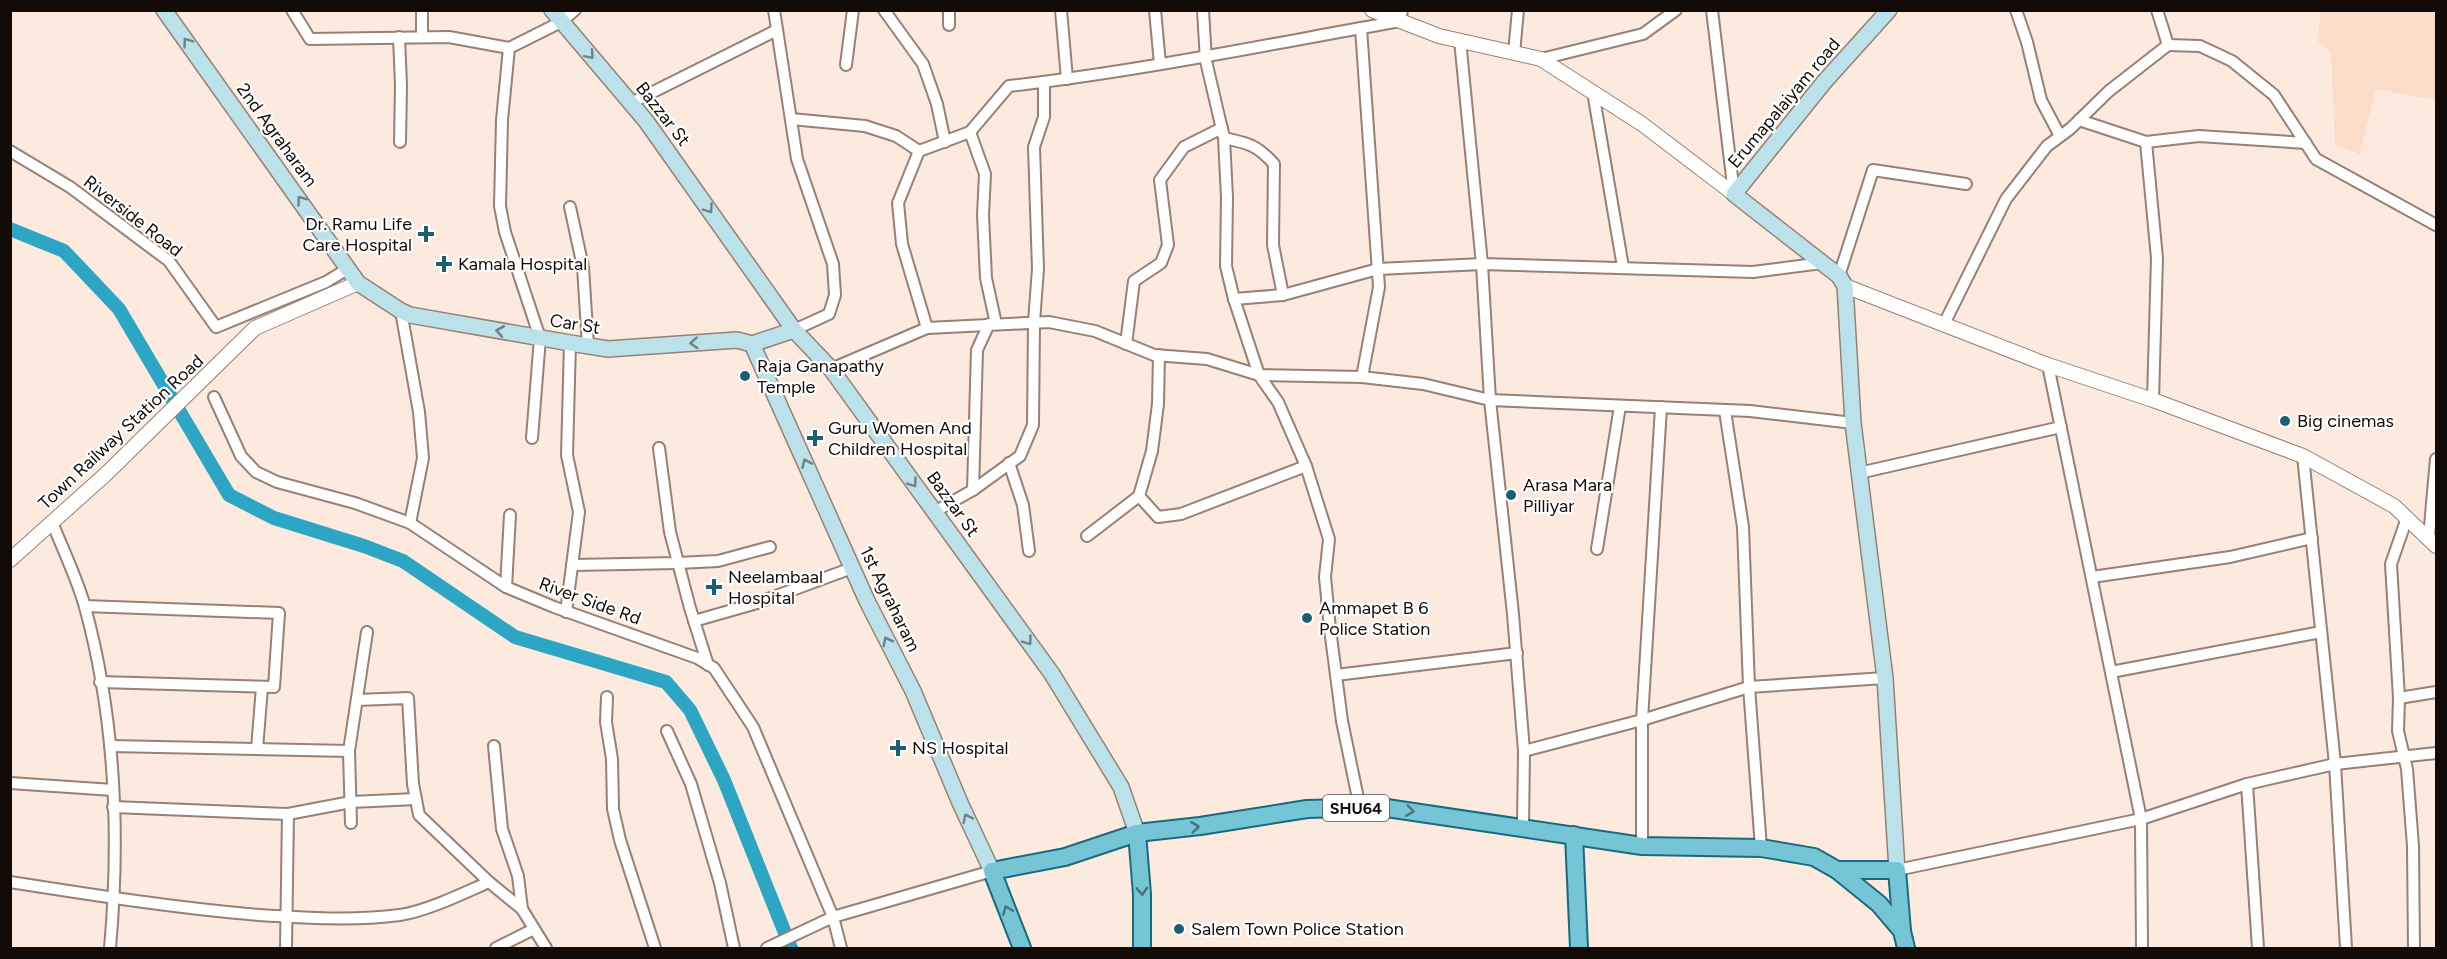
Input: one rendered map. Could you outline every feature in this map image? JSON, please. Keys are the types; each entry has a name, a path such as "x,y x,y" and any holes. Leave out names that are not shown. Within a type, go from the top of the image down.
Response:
{"main road":[{"name":"2nd Agraharam","path":"164,10 358,283"},
{"name":"Erumapalaiyam road","path":"1734,194 1825,81 1889,10"},
{"name":"Bazzar St","path":"556,16 646,121 794,330 831,369 1052,674 1120,787 1137,833 1142,894 1142,948"},
{"path":"1734,194 1842,281 1853,423 1885,678 1902,930"},
{"name":"Car St","path":"358,283 401,311 608,349 737,340 752,344 794,330"},
{"name":"1st Agraharam","path":"752,344 852,568 913,690 961,805 992,871"},
{"name":"SHU64","path":"992,871 1065,856 1137,833 1200,826 1307,809 1380,807 1642,846 1761,849 1814,857 1837,870 1879,904 1902,930 1906,948"},
{"path":"1574,835 1578,948"},
{"path":"1837,870 1897,870"},
{"path":"992,871 1022,948"}],"street":[{"path":"292,10 310,39 449,37 509,48 556,16 575,10"},
{"path":"422,10 422,37"},
{"path":"774,10 797,159 833,264 835,295 829,314 794,330"},
{"path":"846,65 853,10"},
{"path":"884,10 923,64 937,104 945,142"},
{"path":"949,10 949,25"},
{"path":"1061,10 1066,79"},
{"path":"1155,10 1160,64"},
{"path":"1203,10 1206,56 1223,133 1227,197 1226,266 1258,375 1278,402 1306,466 1329,539 1325,577 1336,675 1342,721 1360,808"},
{"path":"1372,10 1401,16 1439,36 1541,59 1642,124 1734,194"},
{"path":"1514,53 1518,10"},
{"path":"1541,59 1643,34 1676,10"},
{"path":"1712,10 1734,194"},
{"path":"2016,10 2041,100 2060,136"},
{"path":"2157,10 2168,45"},
{"path":"927,328 902,244 898,203 919,151 970,132 1009,86 1206,56 1361,28 1401,16"},
{"path":"1361,28 1379,287 1362,377"},
{"path":"631,104 777,30"},
{"path":"399,37 400,142"},
{"path":"1460,40 1482,264 1490,400 1517,653 1524,751 1523,827"},
{"path":"1944,324 2006,199 2047,146 2109,91 2168,45 2200,46 2232,61 2274,95 2316,159 2436,225"},
{"path":"509,48 502,120 500,206 505,232 540,338 532,438"},
{"path":"934,512 974,490 1020,456 1033,425 1034,322 1038,269 1034,147 1044,117 1044,82"},
{"path":"1593,93 1623,267"},
{"path":"791,119 866,126 896,136 919,151"},
{"path":"2079,120 2146,142 2199,136 2306,143"},
{"path":"970,132 985,174 983,215 986,278 992,324 977,350 974,490"},
{"path":"1126,344 1134,281 1161,263 1168,245 1160,180 1184,147 1223,133 1260,149 1274,164 1274,245 1283,295"},
{"path":"2146,142 2157,258 2153,400"},
{"name":"Riverside Road","path":"10,151 70,187 169,261 216,327 315,287 349,268"},
{"path":"1966,184 1873,171 1842,281 2048,365 2153,400 2303,456 2394,506 2433,541"},
{"path":"570,207 583,267 588,346"},
{"path":"1234,299 1283,295 1378,269 1482,264 1753,272 1822,263"},
{"name":"Town Railway Station Road","path":"10,560 106,474 255,328 358,283"},
{"path":"401,311 419,412 423,458 410,523"},
{"path":"831,369 927,328 1049,322 1095,331 1159,355 1207,359 1258,375 1362,377 1423,384 1490,400 1725,411 1853,423"},
{"path":"566,612 579,512 567,455 570,343"},
{"path":"1087,536 1138,496 1152,451 1158,404 1159,355"},
{"path":"2048,365 2142,819 2142,948"},
{"name":"River Side Rd","path":"214,397 241,456 256,472 277,482 355,503 410,523 506,587 566,612 697,658 714,668 753,727 833,917 841,948"},
{"path":"1597,549 1620,406"},
{"path":"1642,846 1642,720 1661,407"},
{"path":"1725,411 1743,527 1749,687 1761,849"},
{"path":"1860,473 2061,427"},
{"path":"659,448 670,532 708,665"},
{"path":"2303,456 2335,764 2346,948"},
{"path":"2433,541 2436,459"},
{"path":"1009,464 1023,505 1029,551"},
{"path":"1138,496 1158,517 1181,514 1306,466"},
{"path":"506,587 510,515"},
{"path":"2407,518 2391,564 2399,698 2398,731 2404,756 2413,846 2414,948"},
{"path":"52,522 85,606 110,746 113,790 114,898 110,948"},
{"path":"2092,577 2230,557 2312,538"},
{"path":"572,565 718,561 770,547"},
{"path":"694,621 757,603 852,568"},
{"path":"85,606 279,614 274,687 100,682"},
{"path":"351,823 350,752 367,632"},
{"path":"2111,672 2321,632"},
{"path":"1336,675 1517,653"},
{"path":"1524,751 1642,720 1749,687 1885,678"},
{"path":"257,749 262,687"},
{"path":"2399,698 2436,692"},
{"path":"607,697 606,722 612,759 613,809 620,840 655,948"},
{"path":"357,700 408,698 413,784 420,815 489,882 522,909 546,948"},
{"path":"667,731 691,784 720,883 734,948"},
{"path":"110,746 350,752"},
{"path":"494,746 502,829 518,876 522,909"},
{"path":"1897,870 2142,819 2247,784 2335,764 2436,753"},
{"path":"10,783 113,790"},
{"path":"2247,784 2258,948"},
{"path":"113,807 288,814 351,802 416,799"},
{"path":"286,948 288,814"},
{"path":"767,948 833,917 992,871"},
{"path":"10,882 226,912 323,920 402,915 457,897 489,882"},
{"path":"496,948 534,929"}],"shaded area":[{"path":"2321,11 2436,11 2436,100 2376,89 2360,154 2335,145 2331,53 2317,40"}],"waterway":[{"path":"10,229 64,251 119,309 229,495 274,518 364,546 403,561 515,637 666,682 690,710 724,780 791,948"}],"place":[{"name":"Dr. Ramu Life Care Hospital","path":"426,234"},
{"name":"Kamala Hospital","path":"444,264"},
{"name":"Raja Ganapathy Temple","path":"745,376"},
{"name":"Big cinemas","path":"2285,421"},
{"name":"Guru Women And Children Hospital","path":"815,438"},
{"name":"Arasa Mara Pilliyar","path":"1511,495"},
{"name":"Neelambaal Hospital","path":"714,587"},
{"name":"Ammapet B 6 Police Station","path":"1307,618"},
{"name":"NS Hospital","path":"898,748"},
{"name":"Salem Town Police Station","path":"1179,929"}]}
